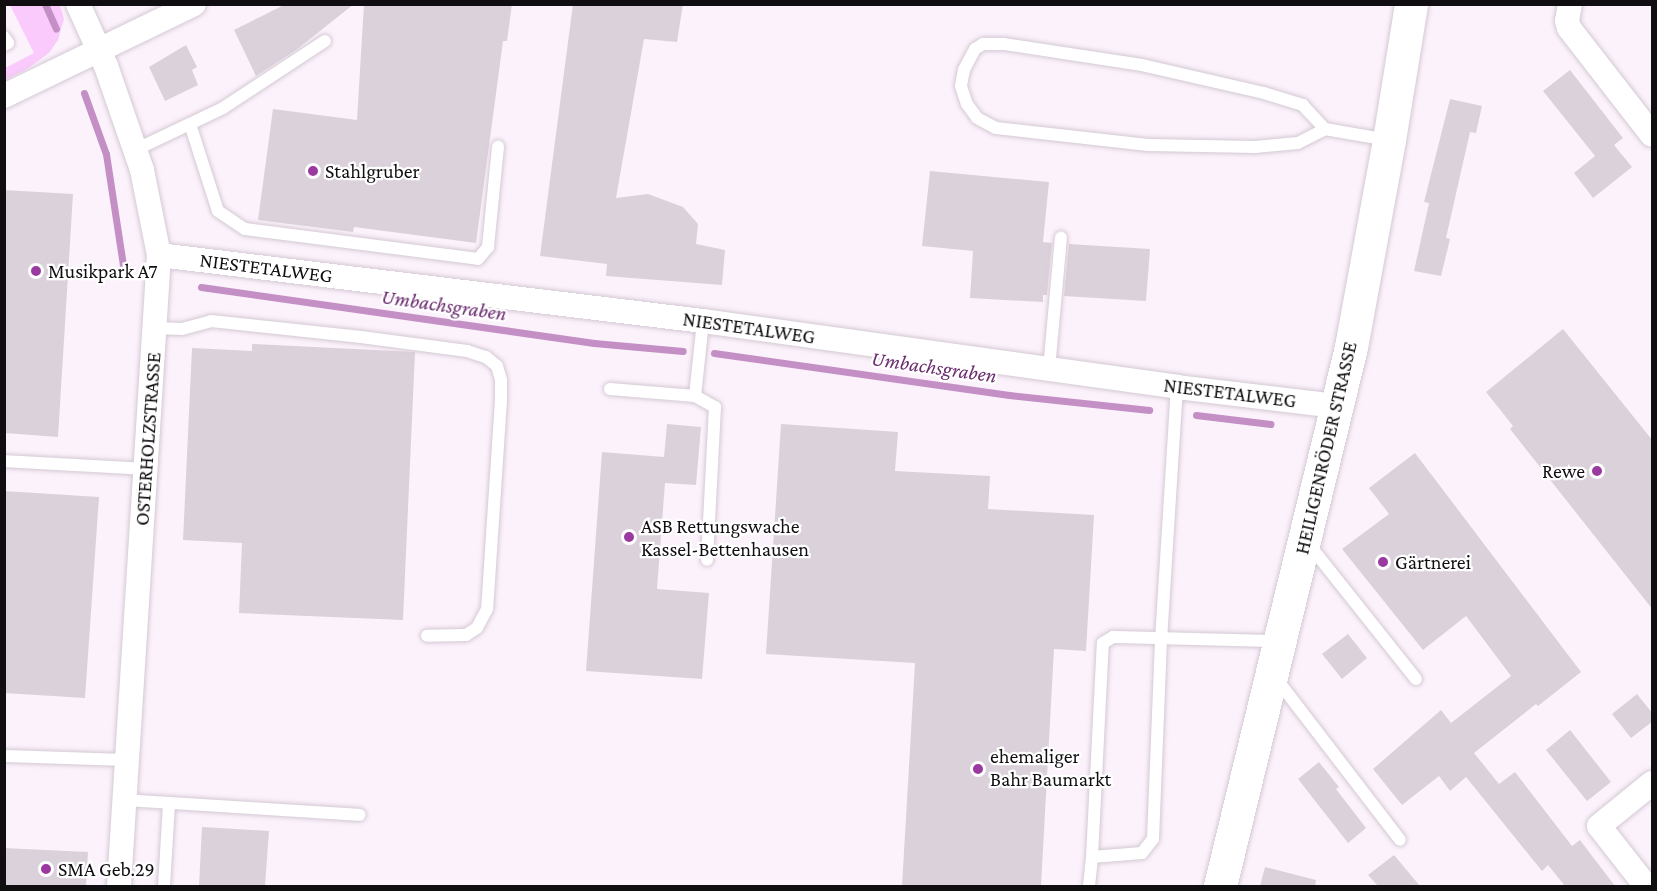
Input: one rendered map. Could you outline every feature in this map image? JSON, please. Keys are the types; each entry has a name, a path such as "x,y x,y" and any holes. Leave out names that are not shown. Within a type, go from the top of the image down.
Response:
{"street":[{"name":"OSTERHOLZSTRASSE","path":"78,4 99,50 142,170 159,255 119,886"},
{"path":"4,96 194,4"},
{"name":"HEILIGENRÖDER STRASSE","path":"1220,886 1351,347 1411,4"},
{"path":"1570,4 1567,21 1569,28 1653,135"},
{"name":"NIESTETALWEG","path":"159,255 702,321 1177,387 1337,406"},
{"path":"1646,886 1599,826 1653,783"}],"lane":[{"path":"4,36 8,43 4,45"},
{"path":"135,150 223,108 325,41"},
{"path":"1325,129 1303,105 1264,93 1142,65 1004,44 983,44 975,49 964,70 962,86 967,104 977,118 996,128 1148,145 1255,147 1298,143 1325,129 1389,140"},
{"path":"190,124 218,211 245,230 478,259 488,247 498,146"},
{"path":"1049,369 1061,238"},
{"path":"155,328 182,329 211,321 349,336 467,351 486,357 497,366 501,380 501,400 487,609 477,628 466,635 427,636"},
{"path":"695,396 702,321"},
{"path":"1092,857 1143,853 1153,839 1161,640 1177,387"},
{"path":"610,389 695,396 715,407 707,560"},
{"path":"4,461 146,469"},
{"path":"1305,539 1416,679"},
{"path":"1089,886 1102,643 1113,637 1161,640 1281,641"},
{"path":"1273,674 1400,840"},
{"path":"4,756 127,760"},
{"path":"124,800 360,815"},
{"path":"164,886 169,804"}],"shaded area":[{"path":"10,5 60,5 64,19 58,40 49,53 27,69 5,80 5,68 34,53"}],"building":[{"path":"286,4 354,4 296,50 256,76 234,30"},
{"path":"364,4 512,4 507,41 503,41 476,243 354,227 353,232 258,220 273,109 357,120"},
{"path":"573,4 683,4 677,42 644,39 616,198 648,194 683,207 698,224 696,244 725,250 722,285 606,276 607,264 540,256"},
{"path":"186,45 197,67 192,70 198,85 165,101 149,67"},
{"path":"1570,70 1623,138 1614,145 1632,167 1593,198 1574,173 1595,156 1543,91"},
{"path":"1450,99 1482,106 1476,133 1470,132 1446,238 1450,239 1441,276 1414,271 1429,203 1424,202"},
{"path":"930,171 1049,182 1043,242 1052,243 1047,295 1043,295 1043,302 970,298 973,251 922,246"},
{"name":"Musikpark A7","path":"4,190 73,194 58,437 4,433"},
{"path":"1069,244 1150,249 1146,301 1064,296"},
{"name":"Rewe","path":"1563,329 1653,441 1653,610 1510,429 1513,426 1486,392"},
{"path":"252,344 415,352 403,620 239,613 242,543 183,540 192,348 252,351"},
{"name":"ASB Rettungswache Kassel-Bettenhausen","path":"667,424 701,427 696,485 665,483 657,589 709,593 702,679 586,671 602,452 664,457"},
{"name":"ehemaliger Bahr Baumarkt","path":"781,424 898,432 895,471 990,476 988,509 1094,515 1086,651 1054,649 1041,886 902,886 915,663 766,654"},
{"path":"1415,453 1581,672 1474,753 1499,784 1515,772 1572,846 1580,840 1615,886 1565,886 1548,865 1542,871 1466,777 1450,791 1439,776 1402,805 1373,769 1441,710 1451,723 1511,676 1466,616 1423,650 1342,549 1389,514 1369,488"},
{"path":"4,491 99,497 85,698 4,693"},
{"path":"1348,634 1367,658 1342,679 1322,654"},
{"path":"1637,694 1653,714 1653,721 1631,738 1612,714"},
{"path":"1570,730 1611,782 1587,801 1546,750"},
{"path":"1319,762 1339,787 1336,789 1366,828 1348,843 1298,779"},
{"path":"202,827 269,831 265,886 199,886"},
{"name":"SMA Geb.29","path":"4,848 88,852 86,886 4,886"},
{"path":"1394,855 1420,886 1378,886 1368,875"},
{"path":"1265,867 1316,880 1315,886 1260,886"}],"waterway":[{"name":"Umbachsgraben","path":"45,4 56,29"},
{"name":"Umbachsgraben","path":"84,93 106,154 123,265 129,270"},
{"name":"Umbachsgraben","path":"201,287 594,343 683,351"},
{"name":"Umbachsgraben","path":"714,353 1009,395 1149,410"},
{"name":"Umbachsgraben","path":"1196,415 1270,424"}],"place":[{"name":"Stahlgruber","path":"313,171"},
{"name":"Musikpark A7","path":"36,271"},
{"name":"Rewe","path":"1597,471"},
{"name":"ASB Rettungswache Kassel-Bettenhausen","path":"629,537"},
{"name":"Gärtnerei","path":"1383,562"},
{"name":"ehemaliger Bahr Baumarkt","path":"978,769"},
{"name":"SMA Geb.29","path":"46,869"}]}
